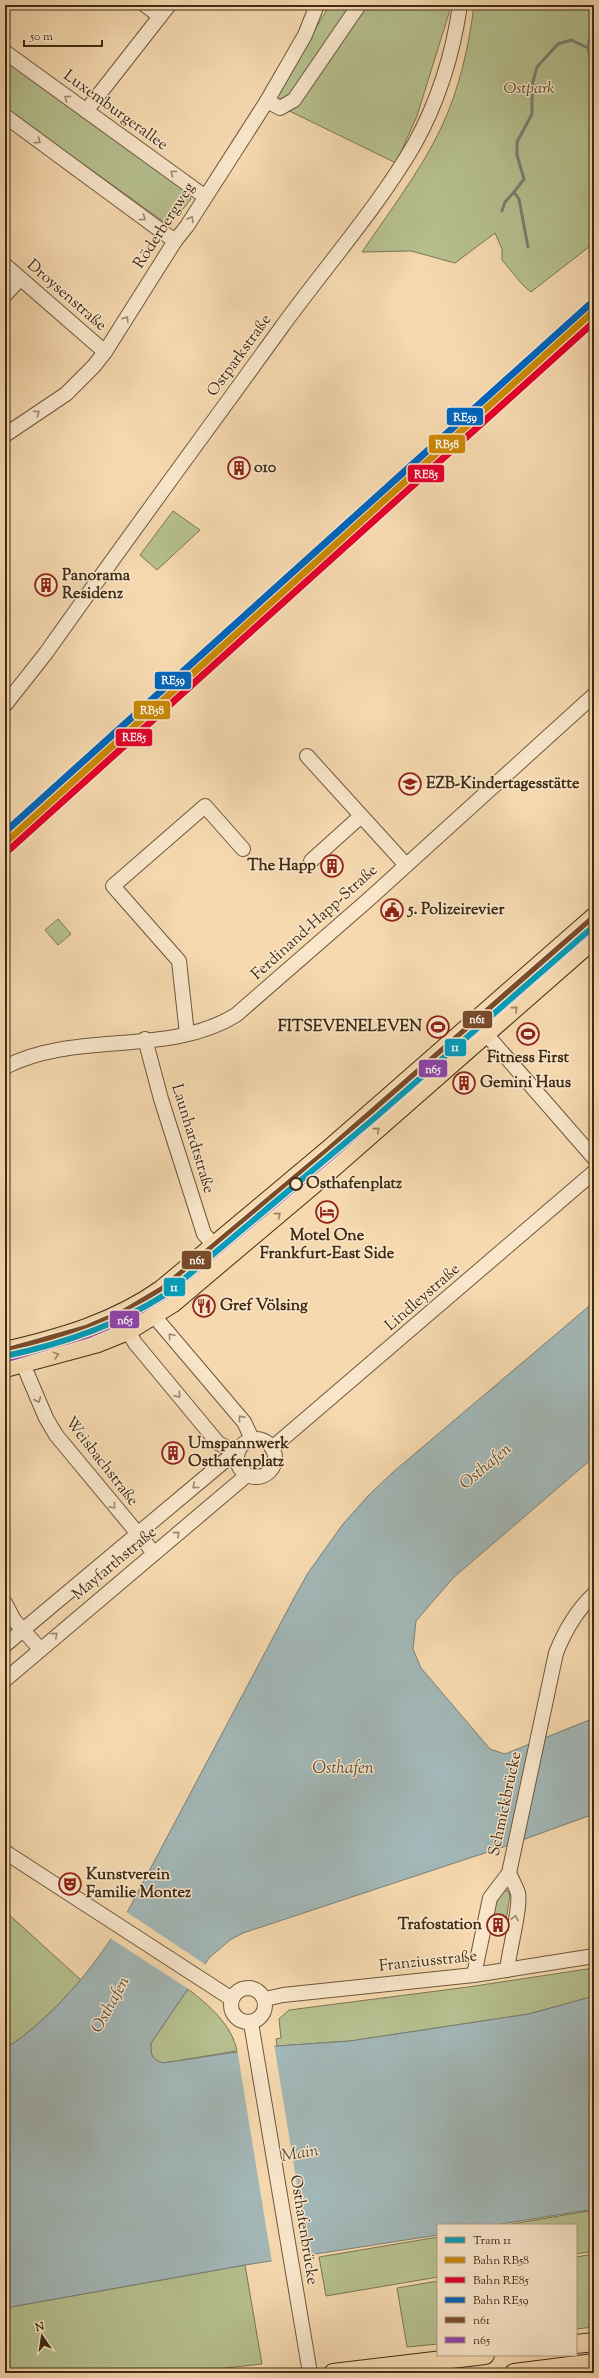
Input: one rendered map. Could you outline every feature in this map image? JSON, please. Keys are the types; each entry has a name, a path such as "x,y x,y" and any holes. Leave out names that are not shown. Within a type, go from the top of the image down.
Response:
{"main road":[{"path":"5,1368 98,1343 128,1331 154,1316 244,1243 481,1028 594,917"},
{"path":"5,1351 86,1329 129,1311 162,1289 328,1150 594,940"},
{"path":"214,1245 244,1243"},
{"path":"206,1275 214,1245"},
{"path":"129,1311 154,1316"},
{"path":"128,1331 129,1311"},
{"path":"577,2344 594,2342"},
{"path":"333,2373 477,2356"},
{"path":"514,2373 594,2363"}],"street":[{"path":"145,5 160,16"},
{"path":"86,111 169,5"},
{"name":"Röderbergweg","path":"5,436 66,394 105,352 266,101 306,35 317,5"},
{"path":"266,101 280,108 294,100 359,5"},
{"name":"Ostparkstraße","path":"5,705 46,653 294,308 368,212 414,144 441,84 453,44 460,5"},
{"name":"Luxemburgerallee","path":"5,52 204,196"},
{"path":"6,118 175,241"},
{"name":"Droysenstraße","path":"5,265 105,352"},
{"path":"5,295 20,279"},
{"name":"Ferdinand-Happ-Straße","path":"5,1067 19,1060 57,1049 146,1040 187,1034 215,1027 245,1008 594,695"},
{"path":"307,756 406,865"},
{"path":"187,1034 179,960 113,886 204,806 243,849"},
{"path":"311,861 361,816"},
{"path":"481,1028 594,1158"},
{"name":"Launhardtstraße","path":"146,1040 161,1099 204,1234 214,1245"},
{"name":"Lindleystraße","path":"272,1448 594,1172"},
{"path":"154,1316 244,1422 252,1439"},
{"path":"128,1331 135,1343 218,1443 237,1453"},
{"name":"Weisbachstraße","path":"23,1364 46,1418 56,1435 154,1553"},
{"path":"252,1439 266,1442 272,1448 275,1456 271,1469 260,1476 247,1475 239,1467 237,1453 241,1445 252,1439"},
{"name":"Mayfarthstraße","path":"5,1645 227,1459 237,1453"},
{"name":"Mayfarthstraße","path":"5,1680 247,1475"},
{"name":"Schmickbrücke","path":"509,1873 556,1653 564,1633 576,1615 594,1594"},
{"path":"5,1603 14,1620 40,1649"},
{"path":"5,1852 232,1999"},
{"path":"475,1969 490,1898 509,1873 518,1893 519,1901 509,1951 507,1970"},
{"name":"Franziusstraße","path":"265,1999 283,1995 475,1969 507,1970 594,1956"},
{"path":"248,1988 258,1991 265,1999 263,2014 251,2022 241,2021 233,2014 232,1999 238,1991 248,1988"},
{"name":"Osthafenbrücke","path":"251,2022 310,2373"}],"green space":[{"path":"327,5 449,5 449,13 417,116 396,163 271,102 326,11"},
{"name":"Ostpark","path":"474,5 594,5 594,243 531,292 519,281 502,260 502,249 495,233 455,263 411,251 362,252 414,176 441,128 458,83 469,37"},
{"path":"5,55 188,192 191,199 177,216 164,222 5,108"},
{"path":"173,511 200,530 157,570 140,555"},
{"path":"58,919 71,934 58,945 45,930"},
{"path":"502,1889 508,1891 510,1896 506,1920 492,1916 497,1894"},
{"path":"5,1911 81,1980 45,2017 26,2034 5,2049"},
{"path":"594,1968 594,1996 529,2014 350,2041 277,2046 276,2039 281,2038 279,2019 289,2010 468,1987"},
{"path":"188,1989 204,2002 225,2024 237,2051 163,2063 159,2062 152,2056 151,2043"},
{"path":"594,2210 594,2251 577,2254 577,2224 512,2224"},
{"path":"437,2237 437,2277 326,2296 319,2257"},
{"path":"594,2254 594,2327 577,2329 577,2257"},
{"path":"245,2265 262,2364 180,2373 5,2373 5,2308"},
{"path":"437,2281 437,2344 407,2347 397,2288"}],"water":[{"path":"594,31 594,60 591,60 587,45 589,38"},
{"path":"594,1302 594,1457 453,1578 416,1621 413,1649 421,1668 490,1749 505,1754 594,1718 594,1814 503,1847 243,1933 230,1940 209,1958 151,2043 151,2053 156,2060 163,2063 277,2046 350,2041 529,2014 594,1996 594,2209 501,2224 437,2224 437,2235 245,2265 5,2308 5,2049 40,2023 70,1992 98,1958 122,1922 308,1573 343,1524 368,1496 392,1473"}],"pier":[{"path":"125,1911 206,1965 190,1990 110,1938"},
{"path":"274,2044 309,2258 272,2263 237,2049"}],"waterway":[{"path":"528,247 519,199 514,192 524,179 517,155 517,142 532,114 532,85 537,67 558,44 571,40 586,47"},
{"path":"502,211 505,202 514,192"}],"tram line":[{"name":"11","path":"5,1356 68,1340 108,1325 128,1316 166,1294 377,1116 594,926"}],"rail line":[{"name":"RE59","path":"5,832 589,305"},
{"name":"RB58","path":"5,843 594,311"},
{"name":"RE85","path":"10,849 594,322"}],"transit line":[{"name":"n61","path":"5,1351 86,1328 125,1311 162,1289 328,1150 594,917"},
{"name":"n65","path":"7,1359 89,1335 129,1318 166,1296 333,1156 594,928"}],"place":[{"name":"o10","path":"239,468"},
{"name":"Panorama Residenz","path":"46,585"},
{"name":"EZB-Kindertagesstätte","path":"410,784"},
{"name":"The Happ","path":"332,866"},
{"name":"5. Polizeirevier","path":"392,910"},
{"name":"FITSEVENELEVEN","path":"438,1027"},
{"name":"Fitness First","path":"528,1034"},
{"name":"Gemini Haus","path":"464,1083"},
{"name":"Osthafenplatz","path":"296,1184"},
{"name":"Motel One Frankfurt-East Side","path":"327,1212"},
{"name":"Gref Völsing","path":"204,1306"},
{"name":"Umspannwerk Osthafenplatz","path":"173,1453"},
{"name":"Kunstverein Familie Montez","path":"70,1884"},
{"name":"Trafostation","path":"498,1925"}],"water label":[{"name":"Osthafen","path":"486,1467"},
{"name":"Osthafen","path":"343,1769"},
{"name":"Osthafen","path":"111,2005"},
{"name":"Main","path":"300,2154"}]}
